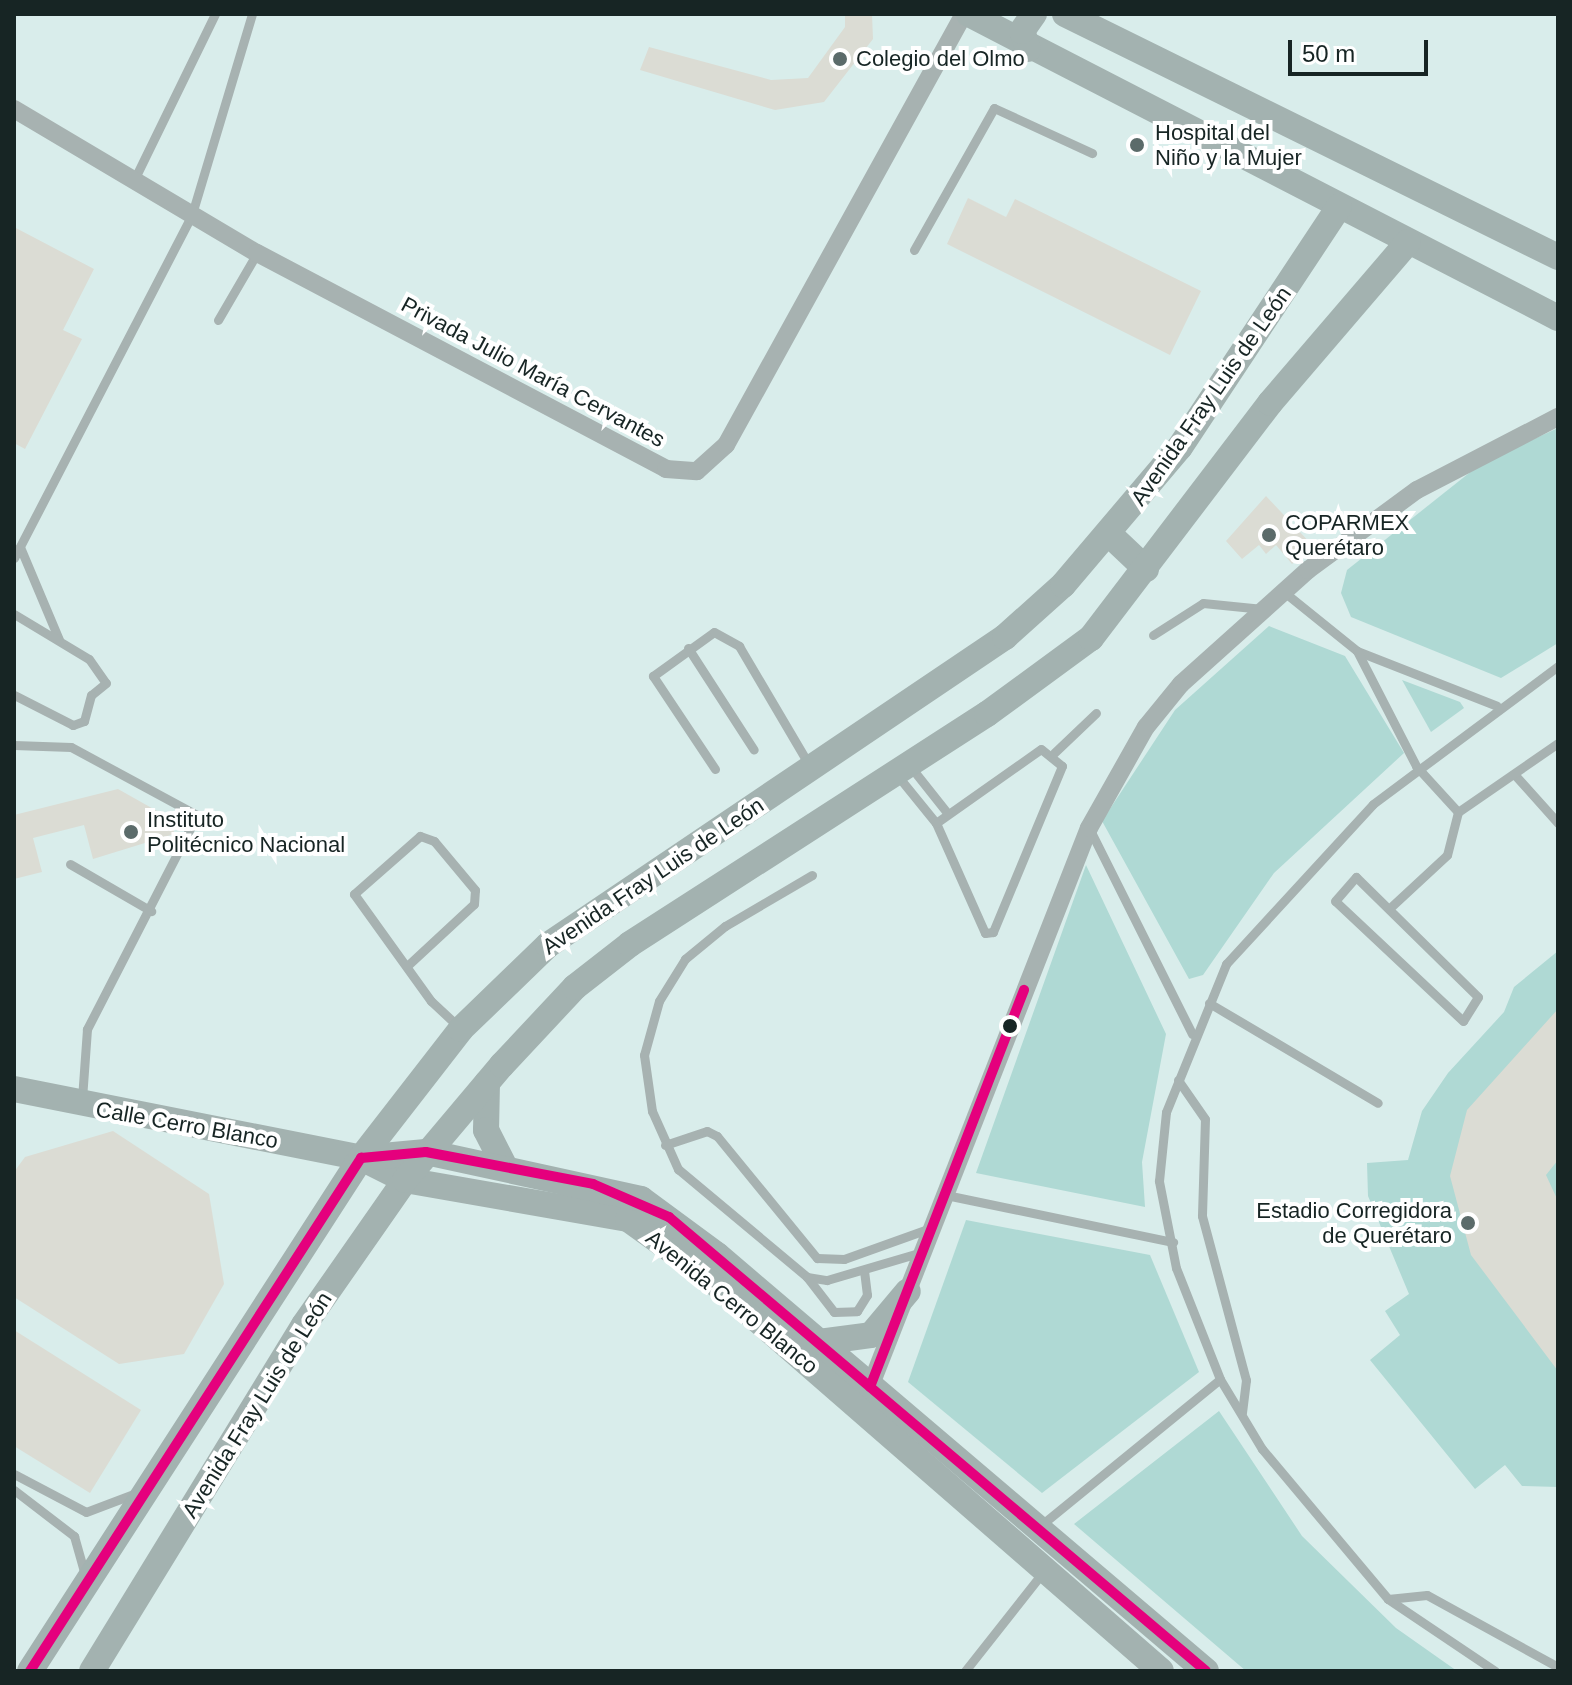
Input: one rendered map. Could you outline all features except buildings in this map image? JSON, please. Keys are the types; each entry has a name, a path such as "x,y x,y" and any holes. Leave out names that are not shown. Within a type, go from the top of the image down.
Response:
{"main road":[{"path":"966,14 1028,49 1558,318"},
{"path":"1028,49 1022,31 1034,14"},
{"path":"1065,14 1558,257"},
{"name":"Avenida Fray Luis de León","path":"30,1671 361,1158 461,1029 548,945 1005,637 1109,534 1180,447 1339,207"},
{"name":"Avenida Fray Luis de León","path":"92,1671 304,1325 426,1152 487,1083 602,965 1056,667 1091,638 1270,403 1408,242"},
{"path":"1109,534 1146,569"},
{"path":"487,1083 486,1130 504,1165"},
{"name":"Calle Cerro Blanco","path":"14,1089 83,1106 361,1158"},
{"name":"Avenida Cerro Blanco","path":"361,1158 426,1152 504,1165 641,1199 819,1342 1206,1671"},
{"name":"Avenida Cerro Blanco","path":"361,1158 405,1180 628,1219 661,1239 1161,1671"},
{"path":"819,1342 871,1335 908,1291"}],"street":[{"name":"Privada Julio María Cervantes","path":"14,109 257,253 666,469 697,471 726,445 966,14"},
{"path":"870,1387 908,1291 928,1229 1089,828 1146,727 1181,684 1284,592 1417,490 1558,417"}],"lane":[{"path":"134,180 215,14"},
{"path":"14,558 192,214 252,14"},
{"path":"914,250 994,108 1092,153"},
{"path":"218,320 257,253"},
{"path":"20,547 60,641"},
{"path":"1284,592 1357,651 1497,706"},
{"path":"1153,635 1203,603 1265,609"},
{"path":"14,614 60,641 103,672 106,683 91,695 84,721 73,725 14,695"},
{"path":"715,769 653,676 714,632 727,634 810,768"},
{"path":"688,648 754,750"},
{"path":"1357,651 1416,766 1458,812"},
{"path":"1495,1671 1388,1599 1262,1449 1220,1379 1176,1268 1159,1181 1166,1112 1192,1034 1226,964 1279,904 1416,766 1497,706 1558,666"},
{"path":"1054,753 1096,713"},
{"path":"1392,906 1447,855 1458,812 1558,743"},
{"path":"14,745 71,747 196,812 151,911 87,1029 83,1106"},
{"path":"902,768 936,823 977,929 993,932 1062,766 1054,753 1041,749 936,823"},
{"path":"902,768 948,814"},
{"path":"1514,774 1558,823"},
{"path":"1089,828 1192,1034"},
{"path":"407,966 474,904 475,890 434,841 420,836 354,894 407,966 461,1029"},
{"path":"70,864 151,911"},
{"path":"812,875 725,926 685,959 659,1001 644,1055 665,1145 678,1169 807,1277 834,1312 857,1311 867,1295 864,1272"},
{"path":"1362,877 1392,906 1478,997 1463,1021 1336,897 1362,877"},
{"path":"1209,1003 1378,1103"},
{"path":"1178,1080 1205,1119 1202,1216 1246,1380 1242,1413"},
{"path":"665,1145 707,1131 717,1136 773,1197 791,1235 817,1258 844,1259 928,1229"},
{"path":"943,1194 1173,1242"},
{"path":"774,1249 791,1235"},
{"path":"807,1277 864,1272 922,1252"},
{"path":"1037,1529 1220,1379"},
{"path":"14,1474 86,1512 146,1488"},
{"path":"14,1490 74,1536 86,1581"},
{"path":"965,1671 1044,1571"},
{"path":"1388,1599 1427,1595 1558,1667"}],"shaded area":[{"path":"1558,428 1558,643 1501,678 1351,617 1341,593 1347,570 1483,462"},
{"path":"1269,626 1345,656 1404,753 1274,873 1203,975 1189,979 1102,821 1175,710"},
{"path":"1402,680 1460,702 1464,708 1431,732"},
{"path":"1086,865 1166,1034 1142,1162 1145,1207 976,1173"},
{"name":"Estadio Corregidora de Querétaro","path":"1558,951 1558,1487 1522,1486 1505,1465 1475,1489 1370,1360 1400,1335 1385,1311 1409,1294 1368,1196 1367,1163 1408,1160 1422,1111 1448,1073 1504,1012 1514,987"},
{"path":"966,1220 1150,1255 1199,1372 1042,1493 908,1382"},
{"path":"1219,1411 1302,1536 1396,1628 1457,1671 1246,1671 1074,1524"}],"transit line":[{"path":"870,1387 1024,990"},
{"path":"30,1671 361,1158 426,1152 593,1184 669,1217 1206,1671"}],"place":[{"name":"Colegio del Olmo","path":"840,59"},
{"name":"Hospital del Niño y la Mujer","path":"1137,145"},
{"name":"COPARMEX Querétaro","path":"1269,535"},
{"name":"Instituto Politécnico Nacional","path":"131,832"},
{"name":"Estadio Corregidora de Querétaro","path":"1468,1223"}]}
